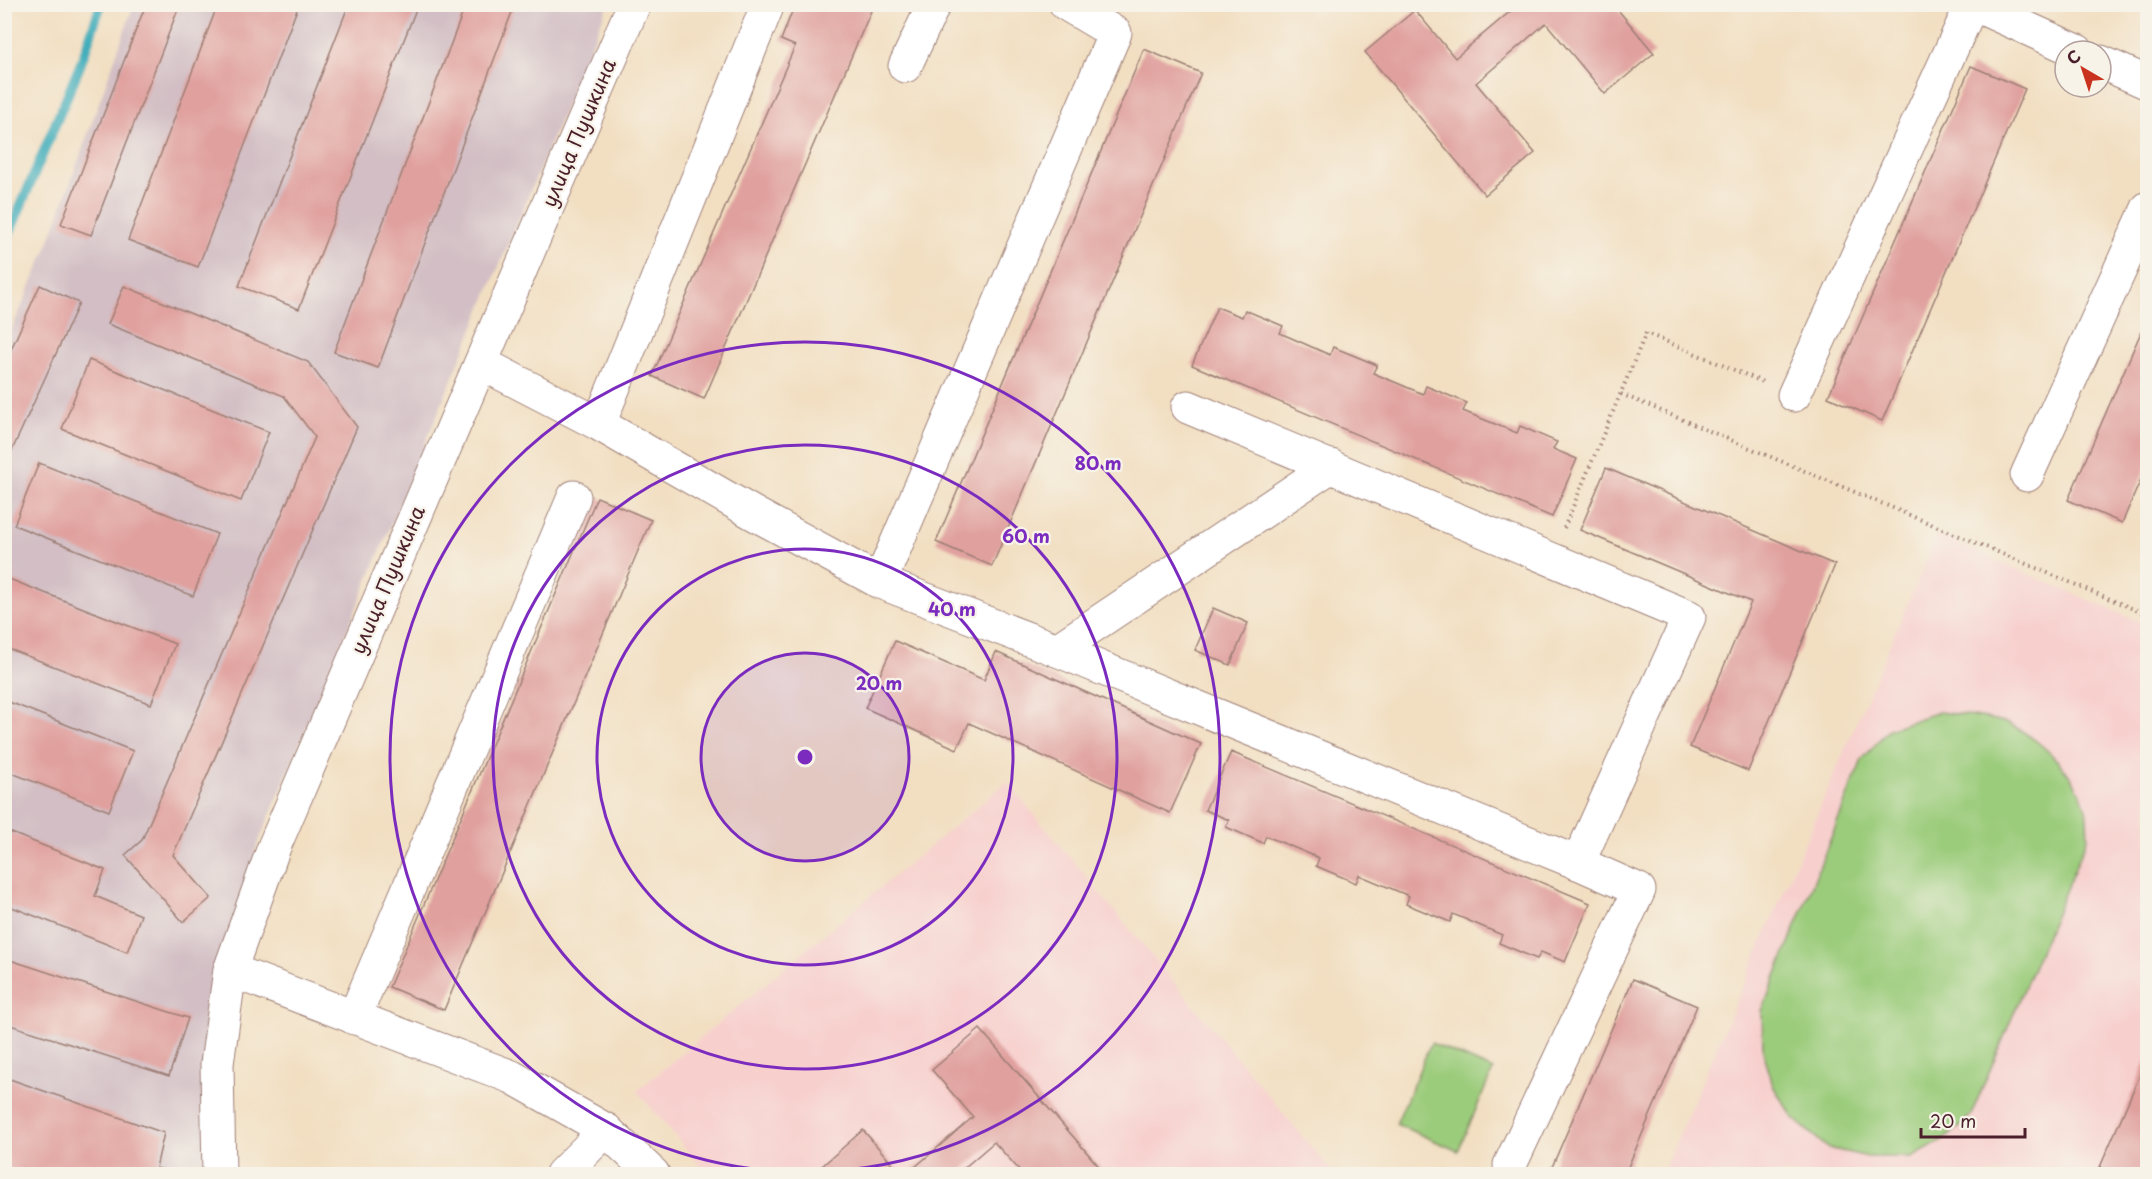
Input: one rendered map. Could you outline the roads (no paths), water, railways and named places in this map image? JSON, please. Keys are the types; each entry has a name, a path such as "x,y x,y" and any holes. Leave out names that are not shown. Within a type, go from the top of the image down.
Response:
{"street":[{"name":"улица Пушкина","path":"219,1174 217,1064 230,970 274,847 634,4"},
{"path":"599,424 768,4"},
{"path":"904,66 934,4"},
{"path":"880,582 1115,33 1066,4"},
{"path":"1794,395 1973,4 2053,40"},
{"path":"2113,67 2148,82"},
{"path":"2027,475 2148,208"},
{"path":"481,363 599,424 753,513 880,582 1057,650 1639,890 1510,1165"},
{"path":"1188,407 1689,617 1578,863"},
{"path":"1057,650 1331,466"},
{"path":"354,1018 574,496"},
{"path":"230,970 512,1077 606,1130 653,1174"},
{"path":"562,1174 606,1130"}],"waterway":[{"path":"4,246 81,63 101,4"}]}
